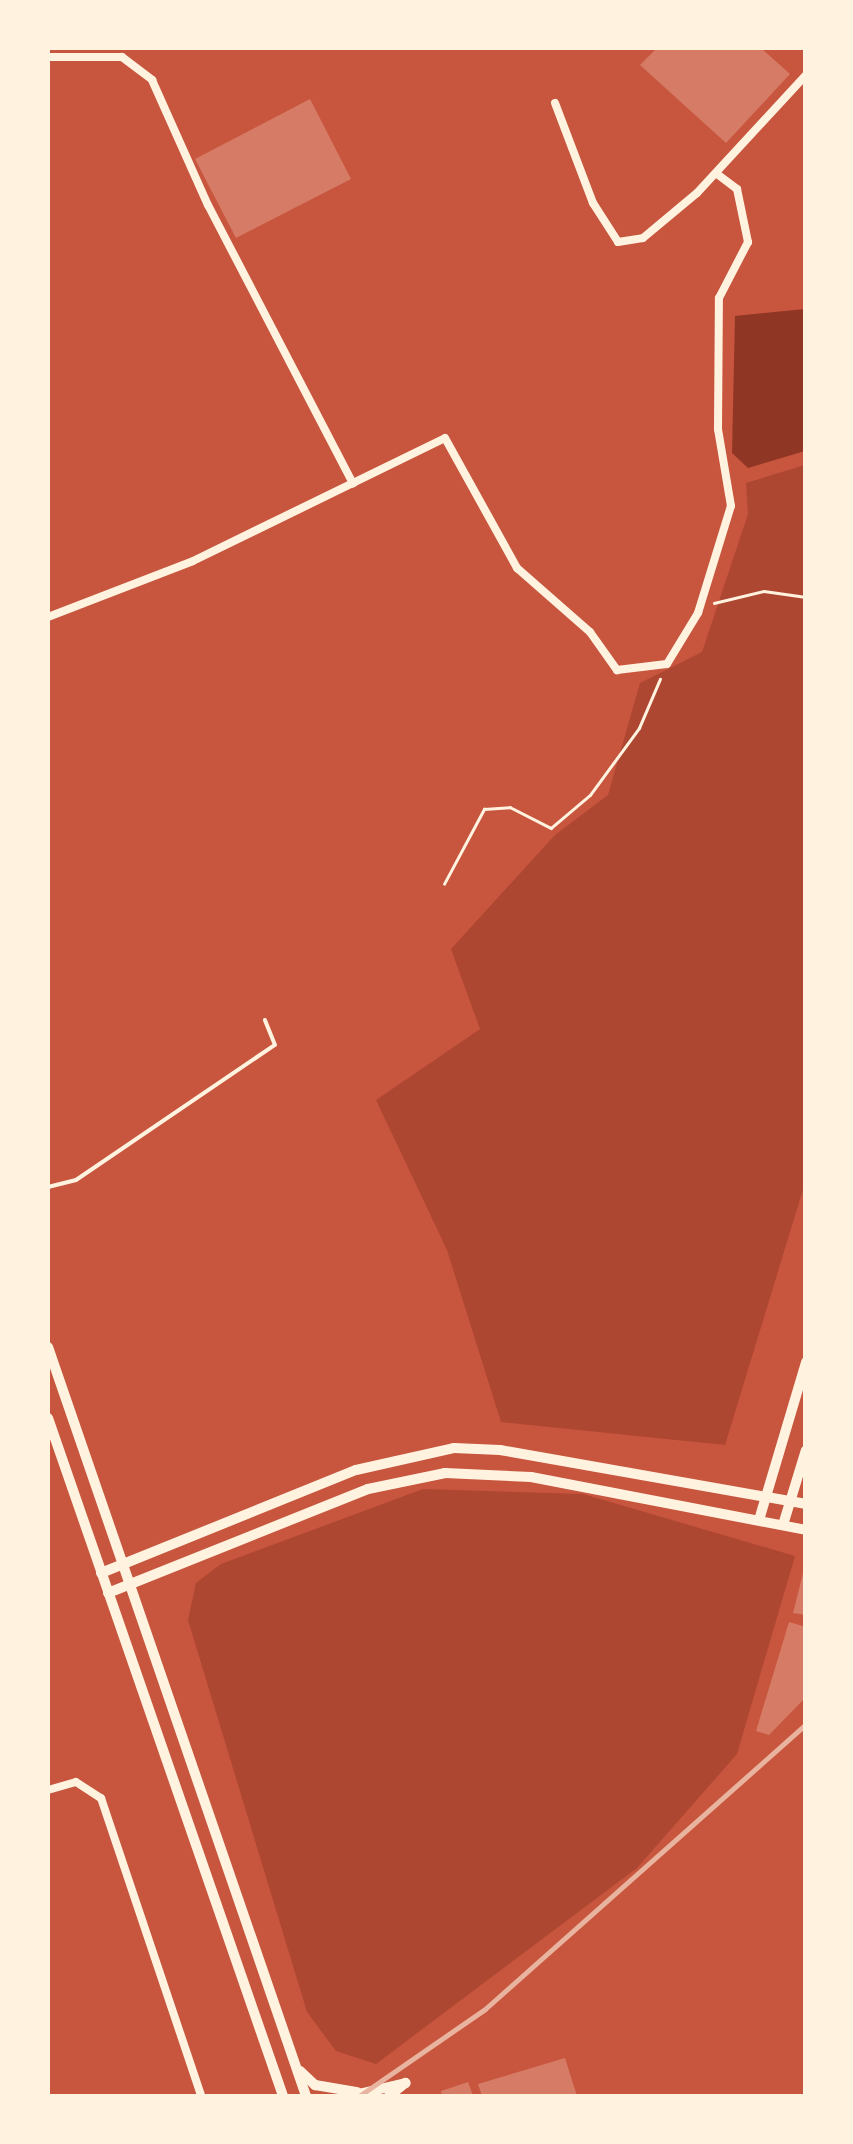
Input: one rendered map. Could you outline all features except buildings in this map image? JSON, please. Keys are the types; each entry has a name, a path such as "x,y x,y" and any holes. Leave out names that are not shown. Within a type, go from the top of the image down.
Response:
{"street":[{"path":"48,58 122,57 152,80 208,205 353,483"},
{"path":"555,103 593,202 618,242 643,238 716,173 806,75"},
{"path":"48,617 193,562 445,438 517,568 590,632 616,670 666,664 700,606 730,506 718,430 719,298 748,242 738,189 716,173"},
{"path":"48,1347 306,2096"},
{"path":"759,1520 806,1362"},
{"path":"48,1418 283,2096"},
{"path":"101,1572 356,1470 454,1448 500,1450 806,1504"},
{"path":"783,1525 806,1450"},
{"path":"108,1593 368,1490 445,1473 531,1477 806,1530"},
{"path":"48,1790 76,1782 101,1798 201,2096"},
{"path":"297,2069 315,2085 354,2094 406,2083 390,2096"}],"lane":[{"path":"48,1187 76,1180 276,1045 265,1020"}],"path":[{"path":"700,606 764,592 806,597"},
{"path":"444,884 484,809 510,807 551,828 590,795 639,728 666,664"}],"shaded area":[{"path":"805,309 805,451 748,468 732,453 735,316"},
{"path":"805,465 805,1183 725,1445 501,1422 447,1250 376,1100 480,1029 451,949 555,835 608,795 640,683 702,652 748,514 746,483"},
{"path":"423,1489 583,1494 795,1556 737,1754 637,1868 376,2064 336,2051 307,2012 188,1620 196,1583 221,1564"}],"railway":[{"path":"359,2096 485,2009 806,1724"}]}
